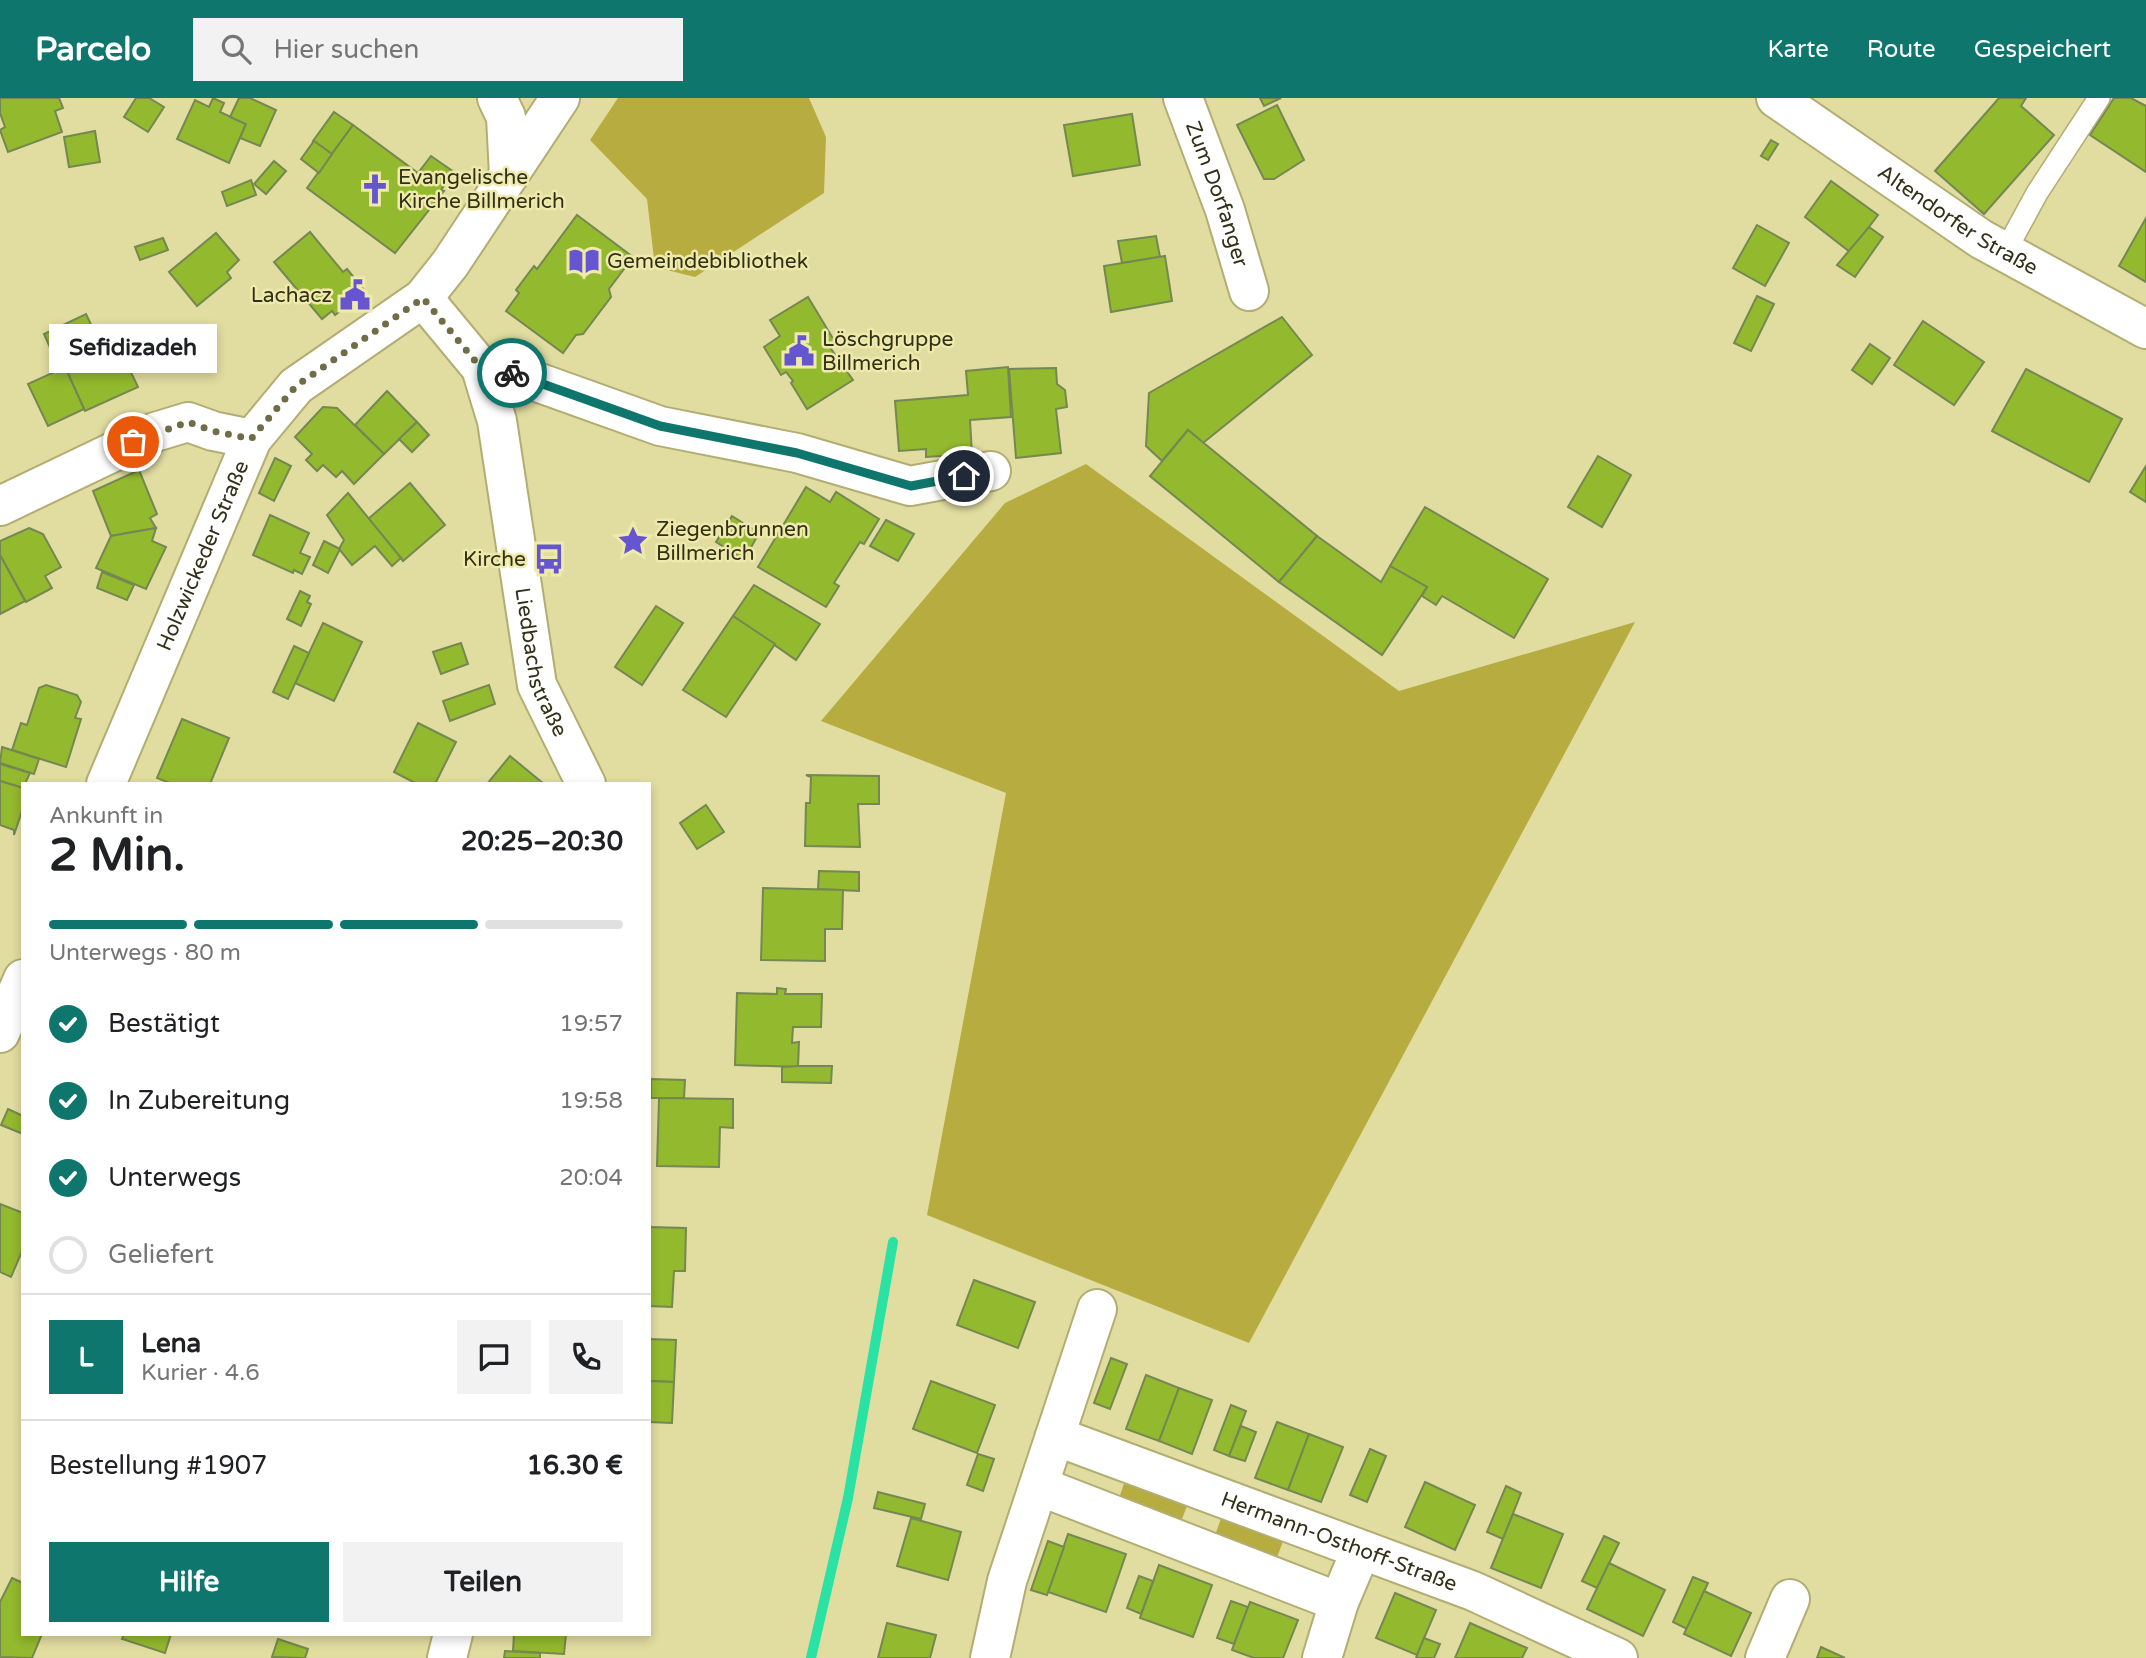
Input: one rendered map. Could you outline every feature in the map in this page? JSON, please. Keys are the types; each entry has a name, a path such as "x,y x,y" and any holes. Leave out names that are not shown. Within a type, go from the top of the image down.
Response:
{"street":[{"path":"497,98 506,117 509,175"},
{"name":"Holzwickeder Straße","path":"107,782 251,439 296,386 423,298 450,264 560,98"},
{"name":"Zum Dorfanger","path":"1183,98 1225,210 1249,291"},
{"name":"Altendorfer Straße","path":"1776,98 1981,239 2146,329"},
{"name":"Liedbachstraße","path":"423,298 481,368 497,421 537,685 585,782"},
{"path":"481,368 509,372 660,426 797,453 911,486 991,471"},
{"path":"0,506 155,432 188,422 213,431 251,439"},
{"path":"0,1033 21,984"},
{"path":"990,1658 1007,1581 1097,1309"},
{"name":"Hermann-Osthoff-Straße","path":"1055,1436 1473,1591 1618,1658"},
{"path":"1039,1486 1339,1602"},
{"path":"1322,1658 1339,1602 1361,1550"},
{"path":"1765,1658 1790,1600"},
{"path":"447,1658 452,1636"}],"lane":[{"path":"2005,252 2037,193 2099,98"}],"shaded area":[{"path":"618,98 809,98 826,137 824,193 695,277 655,267 647,199 590,140"},
{"path":"1086,464 1399,691 1635,622 1249,1343 927,1215 1006,793 821,721 1005,503"},
{"path":"1126,1478 1189,1501 1180,1524 1118,1501"},
{"path":"1223,1513 1285,1536 1276,1560 1214,1538"}],"building":[{"path":"0,98 59,98 63,108 55,111 62,132 8,152 0,130 5,127 0,113"},
{"path":"136,98 149,98 164,107 148,132 124,117"},
{"path":"213,98 224,103 220,112 246,124 229,163 177,139 195,100 209,107"},
{"path":"239,98 250,98 276,110 260,146 240,138 246,124 230,117"},
{"path":"1260,98 1281,98 1264,106"},
{"path":"1999,98 2026,98 2021,106 2054,135 1984,214 1935,171"},
{"path":"2114,98 2131,98 2146,106 2146,172 2090,135"},
{"path":"1277,105 1304,160 1274,179 1264,179 1237,125"},
{"path":"334,112 353,125 332,154 313,141"},
{"path":"1132,114 1140,165 1073,176 1064,125"},
{"name":"Evangelische Kirche Billmerich","path":"353,125 418,173 431,156 454,172 441,190 444,191 395,253 307,188"},
{"path":"95,131 100,162 69,167 64,137"},
{"path":"1771,140 1778,144 1768,160 1761,156"},
{"path":"314,141 332,154 319,173 301,159"},
{"path":"274,161 286,171 266,194 254,184"},
{"path":"251,180 256,195 227,206 222,192"},
{"path":"1831,181 1878,215 1850,252 1805,217"},
{"path":"577,215 633,257 609,289 611,297 583,334 576,335 563,353 506,311 519,293 516,290 534,266 537,269"},
{"path":"2146,218 2146,282 2119,266"},
{"path":"1757,225 1789,243 1765,286 1733,268"},
{"path":"1869,227 1883,237 1855,277 1837,265"},
{"path":"310,232 343,272 347,269 365,291 335,315 332,311 322,319 274,262"},
{"path":"216,233 239,260 227,272 231,278 197,306 169,272"},
{"path":"1156,236 1160,257 1122,263 1118,241"},
{"path":"163,238 168,250 140,260 135,247"},
{"path":"1165,256 1172,301 1111,312 1104,266"},
{"path":"1757,296 1774,304 1751,351 1734,343"},
{"name":"Löschgruppe Billmerich","path":"808,297 835,342 829,346 853,380 807,409 791,383 793,381 786,372 781,375 764,347 780,336 770,320"},
{"path":"86,314 95,333 109,326 138,387 85,411 65,367 79,360 63,325"},
{"path":"1282,317 1312,355 1203,443 1188,430 1162,461 1146,446 1149,393"},
{"path":"1923,321 1984,362 1954,405 1894,365"},
{"path":"63,325 75,351 56,361 44,334"},
{"path":"1870,344 1890,358 1872,384 1852,370"},
{"path":"65,367 84,409 48,426 28,384"},
{"path":"1008,367 1011,417 970,420 972,454 926,457 926,449 899,451 895,401 968,395 966,371"},
{"path":"1056,368 1057,384 1065,390 1067,407 1056,409 1061,453 1016,458 1009,369"},
{"path":"2026,369 2122,419 2089,482 1992,431"},
{"path":"387,391 417,422 384,454 355,425"},
{"path":"323,407 337,408 384,454 354,484 342,471 336,477 323,465 317,471 306,460 312,454 295,437"},
{"path":"417,422 429,435 412,452 399,439"},
{"path":"1188,430 1317,536 1279,582 1150,476"},
{"path":"1598,456 1631,475 1602,527 1568,507"},
{"path":"275,458 291,466 274,501 259,493"},
{"path":"2146,466 2146,502 2130,492"},
{"path":"139,470 157,514 150,518 156,528 111,536 93,491"},
{"path":"410,483 445,525 403,561 368,519"},
{"path":"806,487 830,502 836,492 879,519 864,544 860,542 834,583 839,586 826,607 758,567"},
{"path":"348,493 401,558 392,566 375,546 352,565 339,549 344,540 327,515"},
{"path":"1425,507 1548,579 1514,638 1442,596 1436,605 1422,596 1427,587 1390,566"},
{"path":"270,515 309,533 300,553 310,557 302,574 294,570 293,573 253,555"},
{"path":"732,516 759,533 744,560 716,542"},
{"path":"886,520 914,534 898,561 870,546"},
{"path":"29,528 43,534 61,567 45,576 52,588 26,602 0,555 0,541"},
{"path":"156,528 152,541 166,547 146,589 96,568 111,536"},
{"path":"1317,536 1381,582 1390,566 1427,587 1382,655 1279,582"},
{"path":"324,541 340,549 328,573 313,565"},
{"path":"0,555 25,601 0,614"},
{"path":"102,572 134,585 127,600 97,588"},
{"path":"754,585 820,624 796,660 733,616"},
{"path":"300,591 310,596 307,602 311,604 301,626 287,619"},
{"path":"656,606 683,623 642,685 615,667"},
{"path":"733,616 775,644 726,717 683,690"},
{"path":"323,623 362,642 334,701 295,683"},
{"path":"461,643 468,664 441,674 433,652"},
{"path":"294,646 309,653 288,699 273,692"},
{"path":"46,685 77,695 81,702 75,718 81,719 66,767 12,750 21,723 27,725 39,688"},
{"path":"489,685 495,704 450,721 443,701"},
{"path":"182,719 229,738 211,782 167,782 157,778"},
{"path":"418,723 456,742 436,782 413,782 394,772"},
{"path":"2,747 39,759 34,774 0,763"},
{"path":"510,756 542,782 489,782"},
{"path":"0,764 30,773 26,782 21,782 21,787 0,781"},
{"path":"806,775 879,776 879,804 858,804 860,847 805,846 806,803 810,803 811,777"},
{"path":"0,781 21,787 21,814 14,835 14,830 0,825"},
{"path":"706,805 724,832 697,849 680,823"},
{"path":"819,871 859,872 859,891 818,889"},
{"path":"763,888 843,890 842,929 825,929 825,961 761,960"},
{"path":"777,988 786,989 785,994 822,994 821,1027 793,1027 792,1043 799,1042 798,1067 735,1065 737,993 777,994"},
{"path":"832,1066 831,1083 782,1082 782,1067"},
{"path":"651,1079 685,1080 684,1098 651,1098"},
{"path":"659,1098 733,1099 733,1128 720,1127 719,1167 657,1166"},
{"path":"8,1109 21,1115 21,1133 1,1125"},
{"path":"0,1204 21,1212 21,1254 11,1277 0,1272"},
{"path":"651,1227 686,1228 685,1271 674,1271 672,1307 651,1306"},
{"path":"974,1280 1035,1302 1018,1348 957,1325"},
{"path":"651,1339 676,1340 674,1382 651,1381"},
{"path":"1111,1358 1127,1364 1110,1409 1094,1403"},
{"path":"1146,1375 1179,1388 1159,1441 1126,1429"},
{"path":"651,1381 674,1382 672,1423 651,1422"},
{"path":"931,1381 995,1405 977,1453 913,1429"},
{"path":"1179,1388 1212,1400 1192,1454 1159,1441"},
{"path":"1231,1405 1246,1411 1229,1456 1214,1450"},
{"path":"1277,1422 1309,1434 1288,1490 1255,1478"},
{"path":"1241,1426 1256,1432 1245,1461 1229,1456"},
{"path":"1309,1434 1343,1447 1321,1502 1288,1490"},
{"path":"1370,1449 1386,1456 1367,1502 1350,1495"},
{"path":"978,1454 994,1459 983,1491 967,1485"},
{"path":"1425,1482 1475,1505 1455,1550 1405,1527"},
{"path":"1506,1486 1521,1493 1503,1539 1487,1532"},
{"path":"878,1492 925,1504 921,1519 874,1508"},
{"path":"1513,1514 1563,1534 1541,1588 1491,1568"},
{"path":"911,1518 961,1532 948,1580 897,1566"},
{"path":"1068,1534 1126,1554 1106,1612 1048,1592"},
{"path":"1604,1536 1619,1543 1597,1588 1582,1581"},
{"path":"1048,1541 1064,1547 1047,1595 1031,1590"},
{"path":"1609,1563 1665,1590 1643,1636 1587,1609"},
{"path":"1159,1565 1212,1585 1193,1637 1140,1618"},
{"path":"1139,1576 1153,1581 1141,1614 1127,1608"},
{"path":"1693,1577 1708,1583 1687,1629 1673,1622"},
{"path":"12,1578 21,1582 21,1636 41,1636 32,1658 0,1657 0,1602"},
{"path":"1704,1591 1751,1613 1731,1656 1684,1634"},
{"path":"1395,1593 1436,1610 1417,1655 1376,1638"},
{"path":"1231,1601 1248,1607 1234,1644 1217,1638"},
{"path":"1250,1602 1298,1620 1283,1658 1254,1658 1232,1650"},
{"path":"887,1623 936,1635 930,1658 878,1658"},
{"path":"1470,1623 1527,1648 1522,1658 1455,1658"},
{"path":"123,1636 170,1636 165,1653 122,1639"},
{"path":"514,1636 566,1636 564,1654 513,1651"},
{"path":"1424,1638 1440,1644 1434,1658 1416,1658"},
{"path":"278,1639 308,1649 305,1658 272,1657"},
{"path":"1821,1647 1845,1658 1817,1658"},
{"path":"505,1651 540,1653 540,1658 504,1658"}],"waterway":[{"path":"811,1658 848,1498 893,1242"}],"way so far":[{"path":"133,442 188,422 213,431 251,439 296,386 423,298 481,368 512,373"}],"place":[{"name":"Evangelische Kirche Billmerich","path":"375,189"},
{"name":"Gemeindebibliothek","path":"584,261"},
{"name":"Lachacz","path":"355,295"},
{"name":"Löschgruppe Billmerich","path":"799,351"},
{"name":"Sefidizadeh","path":"133,442"},
{"name":"Ziegenbrunnen Billmerich","path":"633,541"},
{"name":"Kirche","path":"549,559"}],"route":[{"path":"512,373 660,426 797,453 911,486 964,476"}]}
